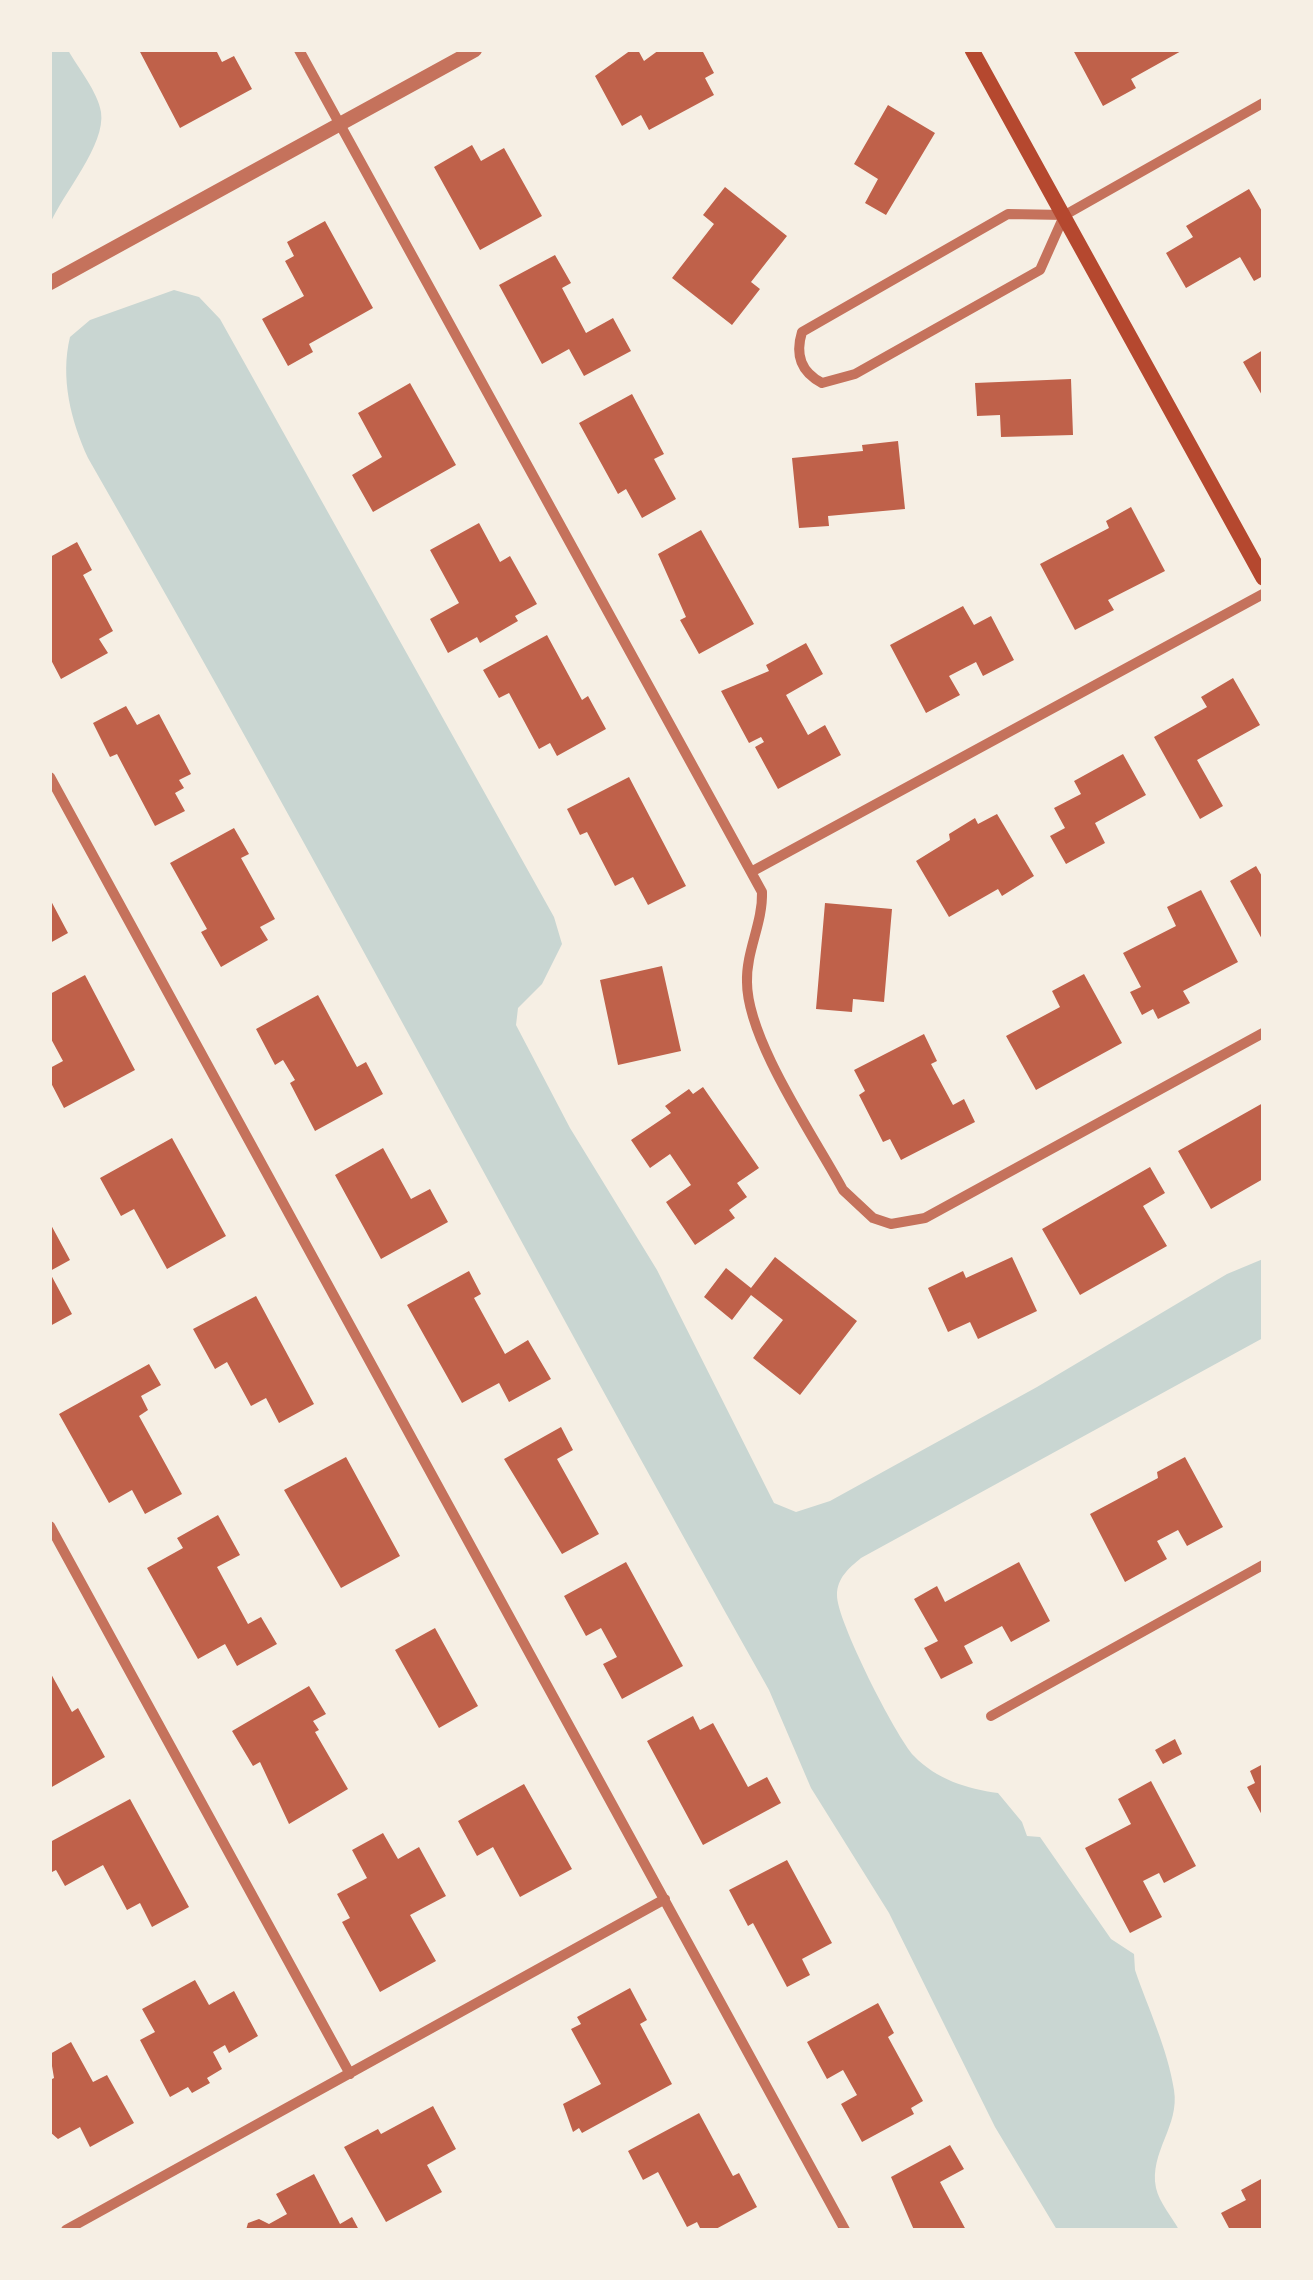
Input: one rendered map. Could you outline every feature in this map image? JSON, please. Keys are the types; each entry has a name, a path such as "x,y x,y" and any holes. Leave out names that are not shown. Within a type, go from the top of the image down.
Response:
{"main road":[{"path":"972,50 1263,578"}],"street":[{"path":"299,50 762,892 746,978 755,1023 843,1190 873,1218 891,1224 925,1218 1263,1033"},
{"path":"50,283 475,50"},
{"path":"1065,215 1040,270 855,374 822,383 808,376 798,344 802,332 830,312 1008,214 1065,215 1263,104"},
{"path":"751,872 1263,594"},
{"path":"50,777 845,2230"},
{"path":"50,1526 350,2074"},
{"path":"991,1716 1263,1566"},
{"path":"66,2230 665,1899"}],"shaded area":[{"path":"50,50 68,50 92,88 101,112 101,125 90,154 50,224"},
{"path":"174,290 199,297 220,319 554,917 562,944 542,984 518,1008 516,1025 570,1128 657,1270 774,1503 796,1512 830,1501 1037,1387 1227,1274 1263,1259 1263,1338 861,1558 841,1578 837,1595 846,1628 868,1677 914,1756 953,1782 998,1793 1022,1822 1027,1836 1040,1837 1111,1939 1134,1954 1135,1970 1174,2090 1173,2115 1155,2175 1160,2199 1179,2230 1057,2230 995,2127 889,1913 811,1788 769,1690 88,458 69,399 66,368 70,337 90,320"}],"building":[{"path":"139,50 216,50 222,62 234,56 252,89 180,128"},
{"path":"631,50 638,50 644,61 659,50 702,50 714,73 705,78 714,95 649,130 641,115 622,126 595,76"},
{"path":"1073,50 1183,50 1131,79 1136,88 1103,106"},
{"path":"888,105 935,133 886,215 865,203 878,179 854,164"},
{"path":"472,145 481,161 504,148 542,216 480,250 434,167"},
{"path":"725,187 787,236 751,282 760,289 732,325 672,278 714,224 703,215"},
{"path":"1249,189 1263,213 1263,276 1254,281 1240,257 1186,288 1166,253 1193,237 1186,226"},
{"path":"325,221 373,308 309,344 313,352 288,366 262,319 304,296 285,261 294,256 287,242"},
{"path":"555,255 571,283 562,288 586,333 613,318 631,351 584,376 569,349 542,364 499,285"},
{"path":"1263,350 1263,397 1243,362"},
{"path":"1071,379 1073,435 1001,437 1000,415 977,416 975,383"},
{"path":"410,383 456,465 373,512 352,475 382,457 358,413"},
{"path":"632,394 664,454 654,459 676,499 642,518 626,489 618,494 579,423"},
{"path":"898,441 905,509 828,516 829,526 799,528 792,458 863,451 862,445"},
{"path":"1131,507 1165,571 1108,600 1114,610 1075,630 1040,564 1109,528 1106,521"},
{"path":"479,523 500,562 510,556 537,604 515,616 518,621 480,643 477,637 448,653 430,619 459,603 430,550"},
{"path":"701,530 754,624 699,654 680,620 686,617 658,554"},
{"path":"77,542 92,570 83,575 113,631 99,639 108,653 61,679 50,658 50,557"},
{"path":"963,606 974,625 991,616 1014,660 983,676 976,662 949,676 960,695 926,713 890,645"},
{"path":"547,635 582,700 588,696 606,729 557,756 550,743 539,749 509,693 499,698 483,670"},
{"path":"806,643 823,674 786,695 808,735 825,725 841,755 778,789 755,747 764,742 761,737 749,743 721,691 769,671 766,665"},
{"path":"1233,678 1260,725 1197,760 1223,806 1200,819 1154,737 1207,707 1201,697"},
{"path":"126,706 137,725 159,714 191,774 179,780 184,788 175,793 185,811 155,826 117,754 110,757 93,723"},
{"path":"1123,754 1146,795 1095,823 1105,843 1066,864 1050,836 1065,828 1054,808 1081,794 1074,781"},
{"path":"629,777 686,886 648,905 633,877 615,886 587,832 580,835 567,809"},
{"path":"997,814 1034,876 1002,896 998,889 949,917 916,861 950,840 949,834 975,818 978,824"},
{"path":"234,828 249,854 241,858 275,919 260,927 268,940 221,967 201,932 207,929 170,863"},
{"path":"1256,866 1263,878 1263,941 1230,881"},
{"path":"1201,890 1238,962 1183,991 1190,1003 1158,1019 1153,1009 1142,1015 1130,992 1141,987 1123,953 1176,926 1167,907"},
{"path":"50,899 68,933 50,943"},
{"path":"825,903 892,909 884,1002 853,999 852,1012 816,1009"},
{"path":"662,966 681,1051 618,1065 600,980"},
{"path":"1084,974 1122,1043 1036,1090 1006,1036 1060,1007 1052,991"},
{"path":"85,975 135,1070 64,1108 50,1081 50,1068 63,1061 50,1037 50,994"},
{"path":"318,995 357,1067 366,1062 383,1094 315,1131 290,1083 295,1080 283,1060 275,1065 256,1029"},
{"path":"924,1034 937,1061 931,1064 953,1105 964,1099 975,1122 901,1160 890,1139 883,1142 859,1095 865,1091 854,1070"},
{"path":"703,1087 759,1168 737,1183 747,1197 729,1210 735,1218 695,1245 666,1202 691,1185 670,1154 650,1168 631,1140 671,1113 665,1106 689,1089 693,1094"},
{"path":"1263,1103 1263,1179 1211,1209 1178,1151"},
{"path":"172,1138 226,1236 167,1269 134,1209 121,1216 100,1178"},
{"path":"383,1148 411,1199 430,1189 448,1222 381,1259 335,1175"},
{"path":"1150,1167 1165,1193 1143,1206 1167,1246 1080,1295 1042,1229"},
{"path":"50,1223 70,1260 50,1271"},
{"path":"775,1257 857,1321 800,1395 753,1358 783,1320 751,1295 732,1320 704,1297 726,1268 751,1288"},
{"path":"1012,1257 1037,1311 978,1339 970,1322 948,1332 928,1288 963,1271 966,1278"},
{"path":"469,1271 481,1294 474,1298 505,1354 528,1340 551,1379 509,1402 499,1383 462,1403 407,1305"},
{"path":"50,1273 72,1314 50,1326"},
{"path":"256,1296 314,1404 279,1423 266,1398 251,1406 227,1362 215,1369 193,1329"},
{"path":"149,1364 161,1385 141,1396 148,1410 139,1416 182,1494 145,1514 132,1490 109,1503 59,1414"},
{"path":"561,1427 573,1450 557,1459 599,1534 562,1554 504,1459"},
{"path":"346,1457 400,1556 341,1588 284,1490"},
{"path":"1185,1457 1223,1527 1187,1546 1178,1530 1157,1541 1167,1559 1125,1582 1090,1514 1158,1478 1157,1472"},
{"path":"218,1515 240,1555 217,1567 248,1624 261,1617 277,1644 237,1666 225,1644 198,1659 147,1568 183,1548 177,1538"},
{"path":"626,1562 683,1666 622,1699 603,1664 617,1657 601,1628 586,1636 564,1596"},
{"path":"1019,1562 1050,1621 1011,1642 1002,1626 964,1646 973,1663 941,1679 924,1648 938,1641 914,1599 937,1586 945,1602"},
{"path":"435,1628 478,1706 439,1728 395,1650"},
{"path":"50,1672 72,1712 78,1708 105,1757 50,1788"},
{"path":"309,1686 326,1714 313,1721 319,1730 315,1732 348,1789 289,1824 260,1762 253,1766 232,1731"},
{"path":"693,1716 700,1730 713,1723 748,1787 767,1777 781,1803 703,1845 647,1741"},
{"path":"1175,1739 1182,1754 1163,1764 1155,1750"},
{"path":"1263,1764 1263,1817 1247,1787 1255,1783 1250,1771"},
{"path":"1151,1781 1196,1866 1164,1883 1159,1873 1143,1881 1162,1917 1130,1933 1085,1848 1131,1824 1118,1799"},
{"path":"524,1784 572,1869 520,1897 493,1847 477,1856 458,1821"},
{"path":"130,1799 189,1907 152,1927 140,1903 127,1910 103,1865 65,1886 56,1870 50,1873 50,1842"},
{"path":"383,1833 398,1859 419,1847 446,1896 410,1915 436,1961 380,1992 342,1922 350,1918 337,1894 367,1878 352,1850"},
{"path":"787,1860 832,1943 802,1959 810,1975 787,1987 753,1923 748,1926 729,1890"},
{"path":"195,1980 209,2005 234,1991 258,2036 229,2053 225,2045 213,2052 222,2069 207,2078 210,2083 192,2093 188,2087 170,2097 140,2040 155,2032 142,2009"},
{"path":"630,1988 647,2020 640,2024 672,2084 582,2133 579,2128 573,2132 563,2104 601,2084 571,2029 581,2024 577,2017"},
{"path":"878,2003 894,2033 888,2037 923,2101 911,2108 914,2114 862,2142 841,2104 857,2095 843,2070 827,2079 807,2042"},
{"path":"71,2042 93,2082 107,2075 134,2123 90,2147 80,2127 58,2139 50,2132 50,2080 54,2078 50,2054"},
{"path":"433,2106 456,2149 427,2165 442,2192 386,2222 344,2147 378,2129 381,2134"},
{"path":"699,2113 733,2176 739,2173 757,2207 714,2230 701,2230 697,2222 687,2227 658,2172 643,2180 628,2151"},
{"path":"950,2145 964,2169 940,2182 966,2230 914,2230 891,2177"},
{"path":"314,2174 340,2224 352,2217 359,2230 246,2230 248,2223 259,2219 269,2224 287,2214 276,2194"},
{"path":"1263,2178 1263,2230 1230,2230 1221,2213 1246,2200 1241,2190"}]}
